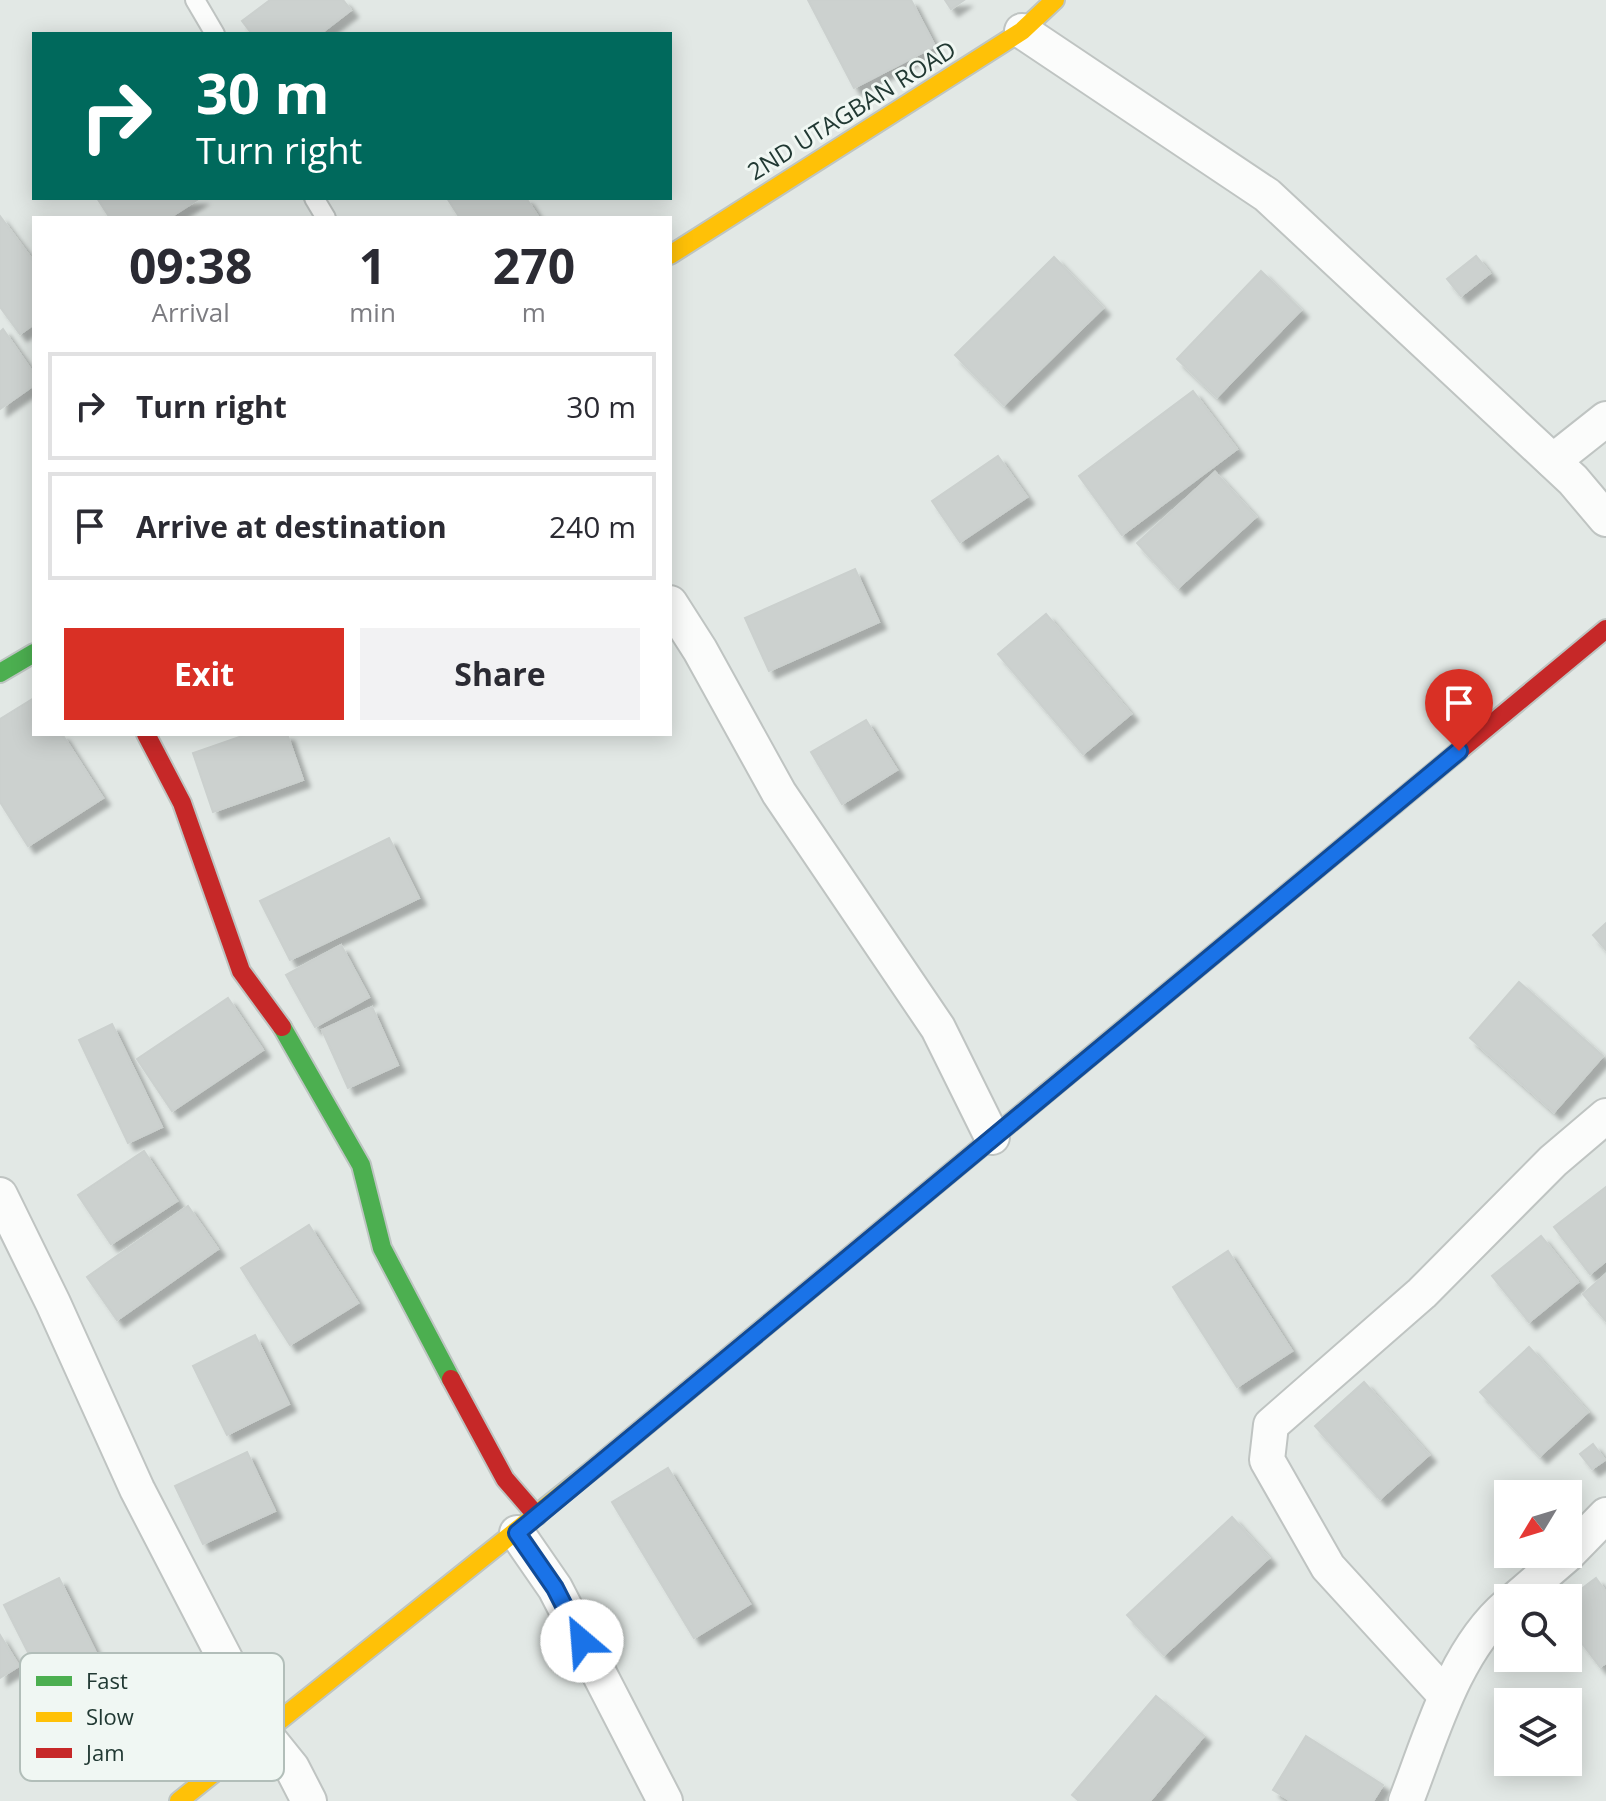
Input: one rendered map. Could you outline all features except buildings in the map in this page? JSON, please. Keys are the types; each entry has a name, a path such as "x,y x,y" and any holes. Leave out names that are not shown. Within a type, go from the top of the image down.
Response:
{"street":[{"name":"2ND UTAGBAN ROAD","path":"672,254 1022,31 1055,0"},
{"path":"1022,31 1267,195 1553,461 1606,519"},
{"path":"1553,461 1606,419"},
{"path":"672,606 700,650 779,793 938,1028 992,1137"},
{"path":"284,1716 527,1525 1606,629"},
{"path":"0,673 32,654"},
{"path":"147,736 182,803 241,971 277,1018 321,1089 361,1165 382,1248 505,1479 555,1588 665,1801"},
{"path":"1445,1695 1328,1567 1267,1460 1271,1425 1422,1293 1553,1161 1606,1116"},
{"path":"0,1195 53,1303 137,1489 222,1653"},
{"path":"1533,1584 1606,1515"},
{"path":"1406,1801 1445,1695 1494,1622"},
{"path":"284,1758 309,1801"},
{"path":"179,1801 203,1781"}],"lane":[{"path":"195,0 214,32"}],"traffic: fast":[{"path":"0,673 32,654"},
{"path":"282,1027 361,1165 382,1248 451,1379"}],"traffic: slow":[{"path":"672,254 1022,31 1055,0"},
{"path":"1080,1065 1395,804"},
{"path":"284,1717 597,1466"},
{"path":"179,1801 204,1781"}],"traffic: jam":[{"path":"1395,804 1606,629"},
{"path":"147,736 182,803 241,971 282,1027"},
{"path":"597,1466 1080,1065"},
{"path":"451,1379 505,1479 537,1516"}],"route":[{"path":"582,1641 555,1588 517,1533 1459,751"}]}
